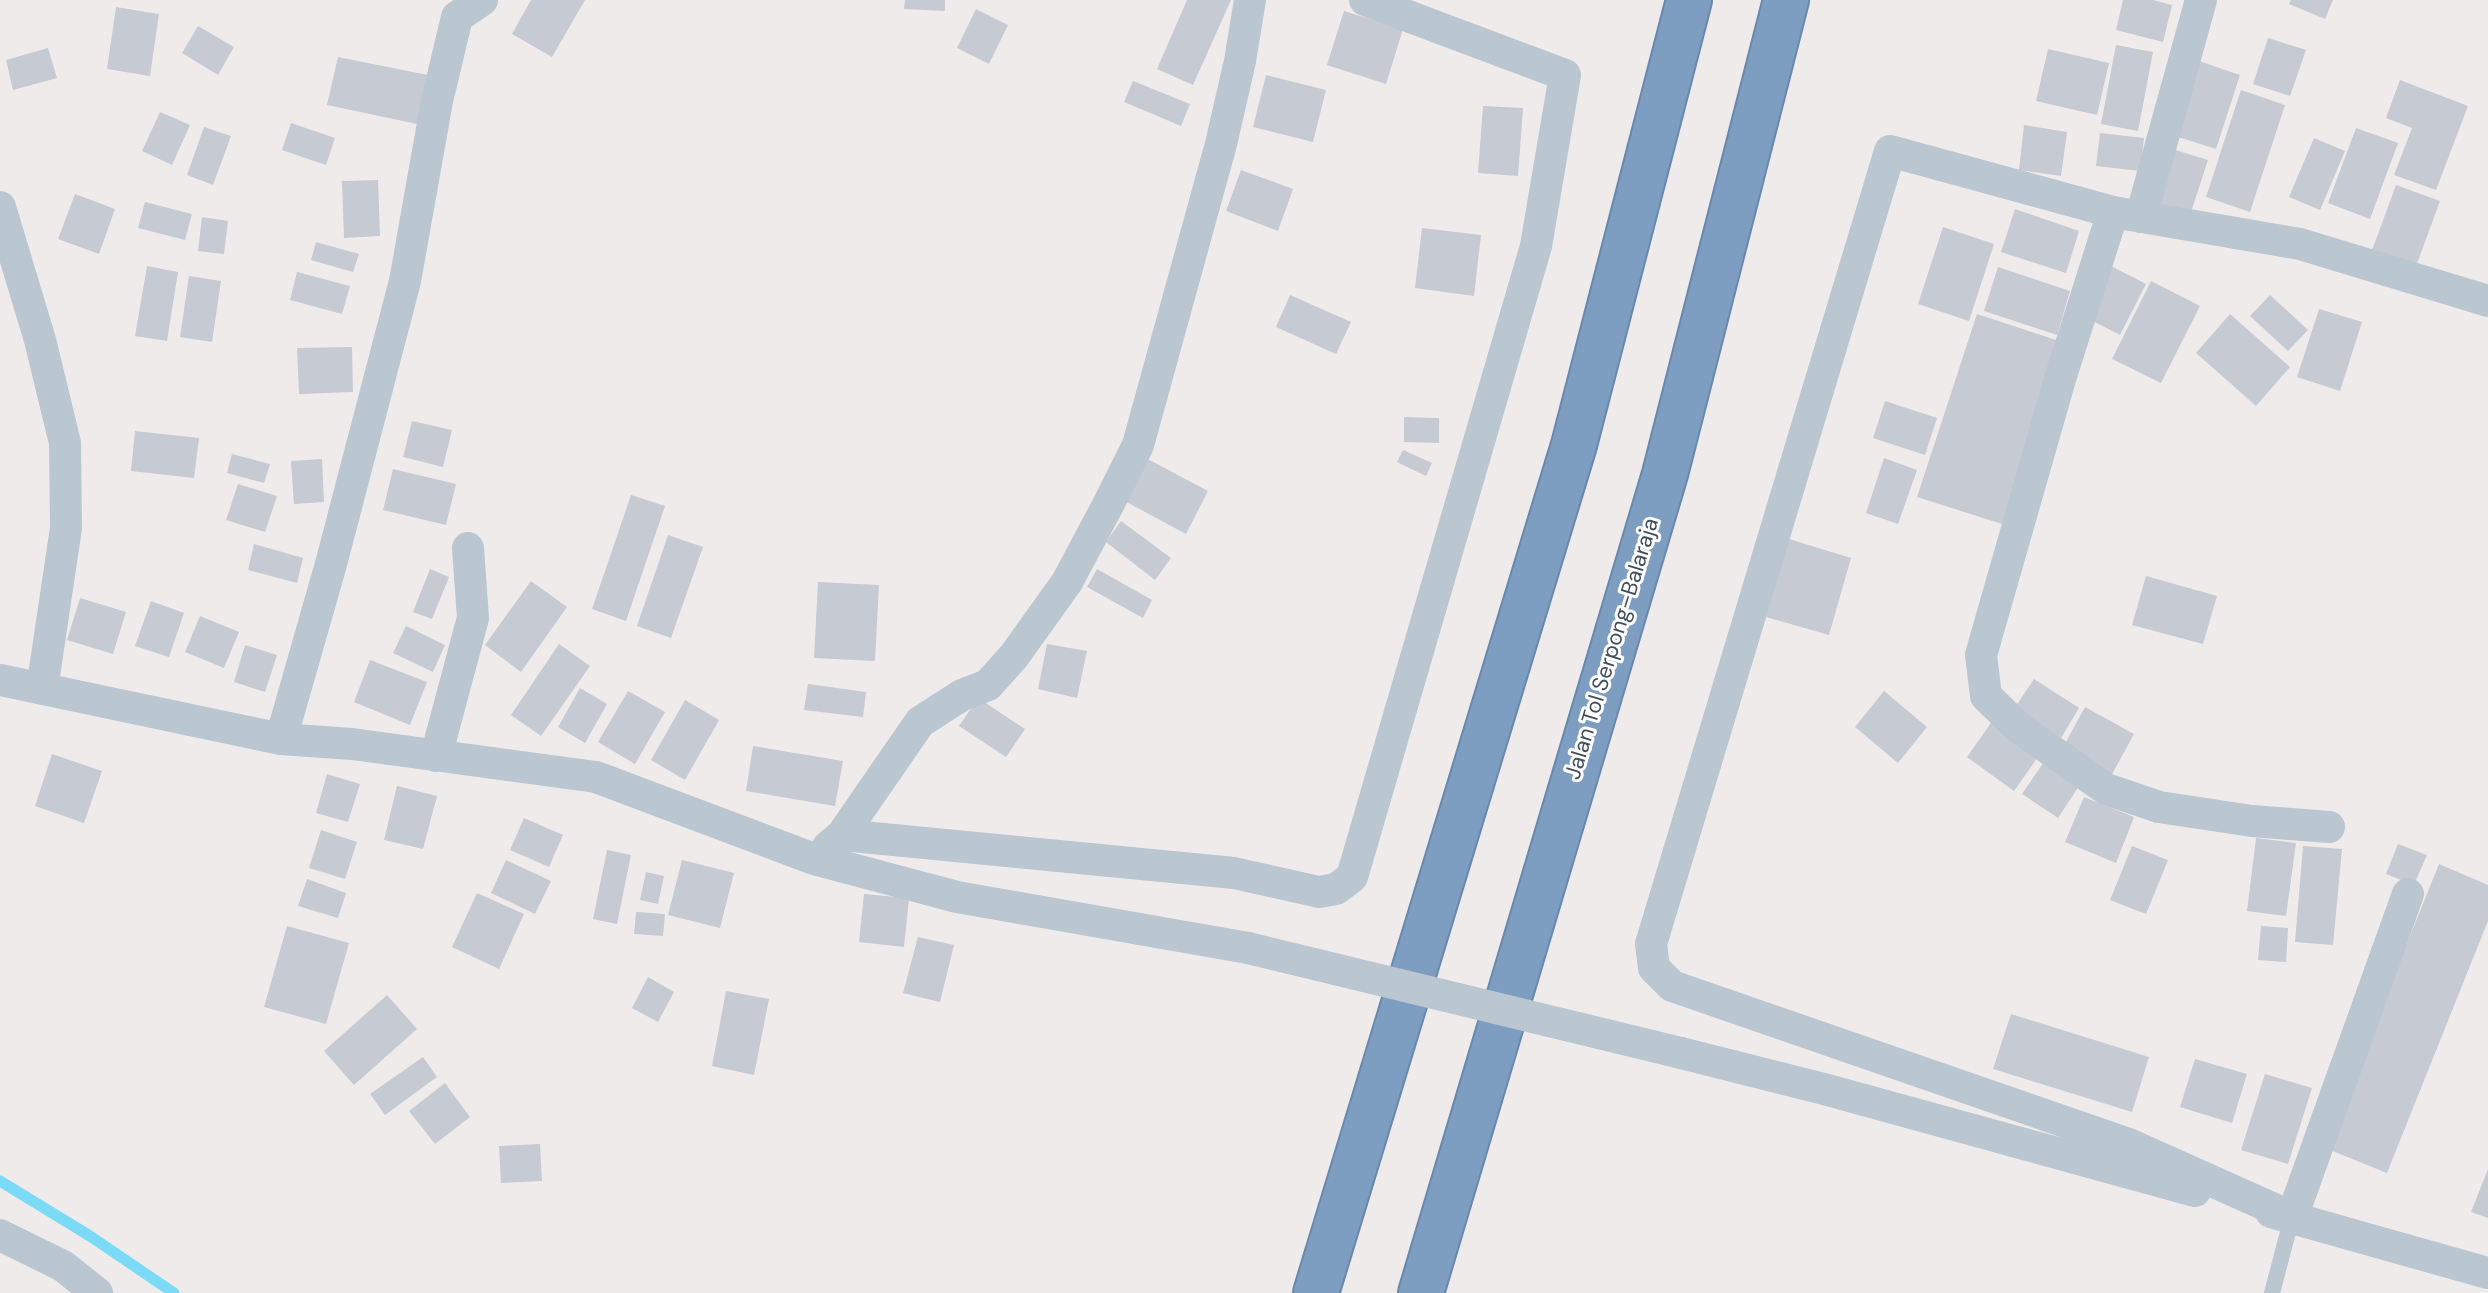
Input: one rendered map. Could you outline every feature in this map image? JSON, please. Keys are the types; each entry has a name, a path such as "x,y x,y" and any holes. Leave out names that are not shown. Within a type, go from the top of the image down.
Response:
{"highway":[{"path":"1319,1287 1574,445 1689,0"},
{"name":"Jalan Tol Serpong–Balaraja","path":"1421,1293 1665,474 1786,0"}],"street":[{"path":"281,739 331,564 405,281 437,101 457,17 482,0"},
{"path":"814,859 842,835 920,722 962,695 988,685 1014,656 1067,582 1108,505 1138,445 1221,144 1250,0"},
{"path":"842,835 1234,873 1319,892 1336,889 1352,877 1536,246 1565,75 1365,0"},
{"path":"2201,0 2127,215 2060,379 1981,655 1986,696 2018,727 2106,789 2159,807 2252,821 2329,827"},
{"path":"2292,1217 2129,1144 1672,986 1654,968 1651,944 1890,151 2127,215 2300,244 2488,301"},
{"path":"0,207 40,340 65,443 66,528 42,689"},
{"path":"436,756 473,618 468,548"},
{"path":"0,680 281,739 352,744 596,777 814,859 957,897 1248,948 1681,1053 1840,1093 2488,1273"},
{"path":"2292,1217 2408,894"},
{"path":"0,1235 63,1266 97,1293"}],"lane":[{"path":"2272,1293 2292,1217"}],"building":[{"path":"531,0 585,0 552,57 512,34"},
{"path":"905,0 945,0 945,11 904,9"},
{"path":"1187,0 1231,0 1193,85 1157,69"},
{"path":"2123,0 2153,0 2172,5 2163,42 2116,30"},
{"path":"2291,0 2333,0 2325,19 2289,4"},
{"path":"116,7 159,14 150,76 107,69"},
{"path":"976,9 1008,25 989,64 957,48"},
{"path":"1344,11 1403,29 1386,84 1327,65"},
{"path":"198,26 234,47 218,75 182,53"},
{"path":"2268,38 2306,50 2290,96 2253,84"},
{"path":"2116,45 2153,52 2138,131 2101,124"},
{"path":"48,48 57,78 13,90 6,60"},
{"path":"2048,49 2109,63 2097,115 2036,101"},
{"path":"338,57 433,76 422,125 327,105"},
{"path":"2196,60 2240,75 2216,149 2172,135"},
{"path":"1266,75 1326,90 1313,142 1253,127"},
{"path":"2400,80 2468,106 2436,190 2394,175 2412,128 2386,118"},
{"path":"1133,81 1190,104 1181,126 1124,102"},
{"path":"2241,90 2285,105 2250,212 2206,197"},
{"path":"1483,106 1523,108 1518,176 1478,173"},
{"path":"160,112 190,125 172,165 142,151"},
{"path":"291,123 335,138 326,165 282,150"},
{"path":"2024,125 2067,132 2061,176 2019,170"},
{"path":"204,127 231,136 213,185 187,175"},
{"path":"2356,128 2398,143 2370,219 2328,203"},
{"path":"2100,133 2144,138 2140,171 2096,166"},
{"path":"2314,138 2345,151 2320,210 2289,197"},
{"path":"2169,148 2208,160 2190,215 2151,202"},
{"path":"1241,170 1293,189 1278,231 1226,211"},
{"path":"378,180 380,236 344,238 342,181"},
{"path":"2396,185 2440,201 2415,269 2371,253"},
{"path":"75,194 115,209 99,254 58,239"},
{"path":"145,202 192,214 185,240 138,228"},
{"path":"2015,209 2079,231 2066,273 2001,252"},
{"path":"202,217 228,221 224,254 198,251"},
{"path":"1943,227 1994,244 1969,321 1918,304"},
{"path":"1422,228 1481,235 1474,296 1415,288"},
{"path":"316,242 359,254 353,272 311,260"},
{"path":"2109,265 2146,284 2120,335 2083,316"},
{"path":"147,266 178,272 167,341 135,336"},
{"path":"1998,267 2070,291 2057,335 1984,311"},
{"path":"297,272 350,286 342,314 290,300"},
{"path":"189,276 221,281 212,342 180,337"},
{"path":"2151,281 2200,306 2161,383 2112,359"},
{"path":"1290,295 1351,322 1336,354 1276,327"},
{"path":"2270,295 2308,330 2288,351 2250,316"},
{"path":"2319,309 2362,322 2340,391 2297,377"},
{"path":"1977,314 2062,342 2002,524 1917,497"},
{"path":"2230,314 2290,367 2256,406 2196,353"},
{"path":"352,347 353,392 299,394 297,348"},
{"path":"1885,401 1937,418 1925,455 1873,438"},
{"path":"1404,417 1439,418 1439,443 1404,442"},
{"path":"412,421 452,430 443,467 403,457"},
{"path":"135,431 199,438 194,478 131,471"},
{"path":"1403,450 1432,463 1426,476 1397,462"},
{"path":"232,454 270,464 264,483 227,473"},
{"path":"1142,456 1208,491 1186,534 1119,498"},
{"path":"1884,458 1917,470 1898,524 1866,513"},
{"path":"322,459 324,502 294,504 291,461"},
{"path":"393,469 456,484 446,525 383,510"},
{"path":"238,484 277,496 265,532 226,520"},
{"path":"631,495 665,506 626,621 592,609"},
{"path":"1121,521 1171,558 1155,580 1106,542"},
{"path":"668,535 703,547 671,638 637,626"},
{"path":"1789,539 1851,558 1829,635 1766,617"},
{"path":"254,544 303,558 297,583 248,570"},
{"path":"430,569 449,577 432,619 413,612"},
{"path":"1097,569 1152,600 1143,618 1087,587"},
{"path":"2146,576 2217,596 2203,644 2132,625"},
{"path":"531,581 567,607 521,672 485,645"},
{"path":"818,582 879,585 875,661 814,658"},
{"path":"80,598 126,612 113,654 67,640"},
{"path":"151,601 184,613 169,657 135,646"},
{"path":"200,616 239,632 224,668 185,652"},
{"path":"406,626 445,645 433,672 393,653"},
{"path":"559,644 590,666 541,736 511,715"},
{"path":"1047,644 1087,651 1077,698 1038,689"},
{"path":"245,645 277,655 265,692 234,682"},
{"path":"370,660 427,682 410,725 354,702"},
{"path":"2034,679 2079,708 2061,738 2014,709"},
{"path":"808,684 866,692 863,717 804,710"},
{"path":"580,688 607,704 585,743 558,727"},
{"path":"628,691 665,712 635,764 598,742"},
{"path":"1884,691 1927,727 1898,763 1855,727"},
{"path":"978,698 1025,729 1006,757 959,726"},
{"path":"685,700 719,720 685,780 651,760"},
{"path":"2085,707 2134,734 2110,778 2061,751"},
{"path":"1993,720 2040,754 2014,791 1967,757"},
{"path":"753,746 843,761 835,806 746,791"},
{"path":"52,754 102,771 84,823 35,806"},
{"path":"2046,759 2081,783 2058,818 2022,794"},
{"path":"327,774 360,784 348,822 316,813"},
{"path":"397,786 437,796 423,849 384,840"},
{"path":"2084,797 2134,817 2116,863 2065,842"},
{"path":"524,818 563,835 549,867 510,850"},
{"path":"321,830 357,842 345,879 309,868"},
{"path":"2256,838 2296,843 2286,916 2247,911"},
{"path":"2398,844 2427,855 2414,885 2386,874"},
{"path":"2132,846 2168,860 2146,914 2110,900"},
{"path":"2303,846 2342,849 2333,945 2295,942"},
{"path":"607,850 631,855 617,924 593,919"},
{"path":"506,860 551,881 535,914 491,893"},
{"path":"682,860 734,873 720,928 668,915"},
{"path":"2439,864 2488,885 2488,921 2387,1173 2325,1148"},
{"path":"646,872 664,876 658,904 640,900"},
{"path":"307,879 346,893 338,918 298,906"},
{"path":"477,893 524,914 499,969 452,947"},
{"path":"864,894 909,898 904,947 859,942"},
{"path":"636,912 665,914 663,936 634,934"},
{"path":"287,926 349,943 326,1024 264,1007"},
{"path":"2261,926 2288,928 2286,962 2258,960"},
{"path":"918,937 954,945 940,1002 903,993"},
{"path":"648,977 674,992 658,1022 632,1008"},
{"path":"726,991 769,999 754,1075 712,1066"},
{"path":"387,995 417,1029 354,1085 324,1051"},
{"path":"2011,1014 2149,1057 2132,1112 1993,1069"},
{"path":"423,1057 437,1077 385,1115 370,1094"},
{"path":"2195,1059 2247,1074 2232,1123 2180,1107"},
{"path":"2265,1074 2312,1088 2288,1164 2241,1150"},
{"path":"445,1083 470,1117 435,1144 409,1111"},
{"path":"540,1144 542,1181 501,1183 499,1146"},
{"path":"2488,1169 2488,1218 2471,1212"}],"waterway":[{"path":"0,1181 90,1236 174,1293"}]}
